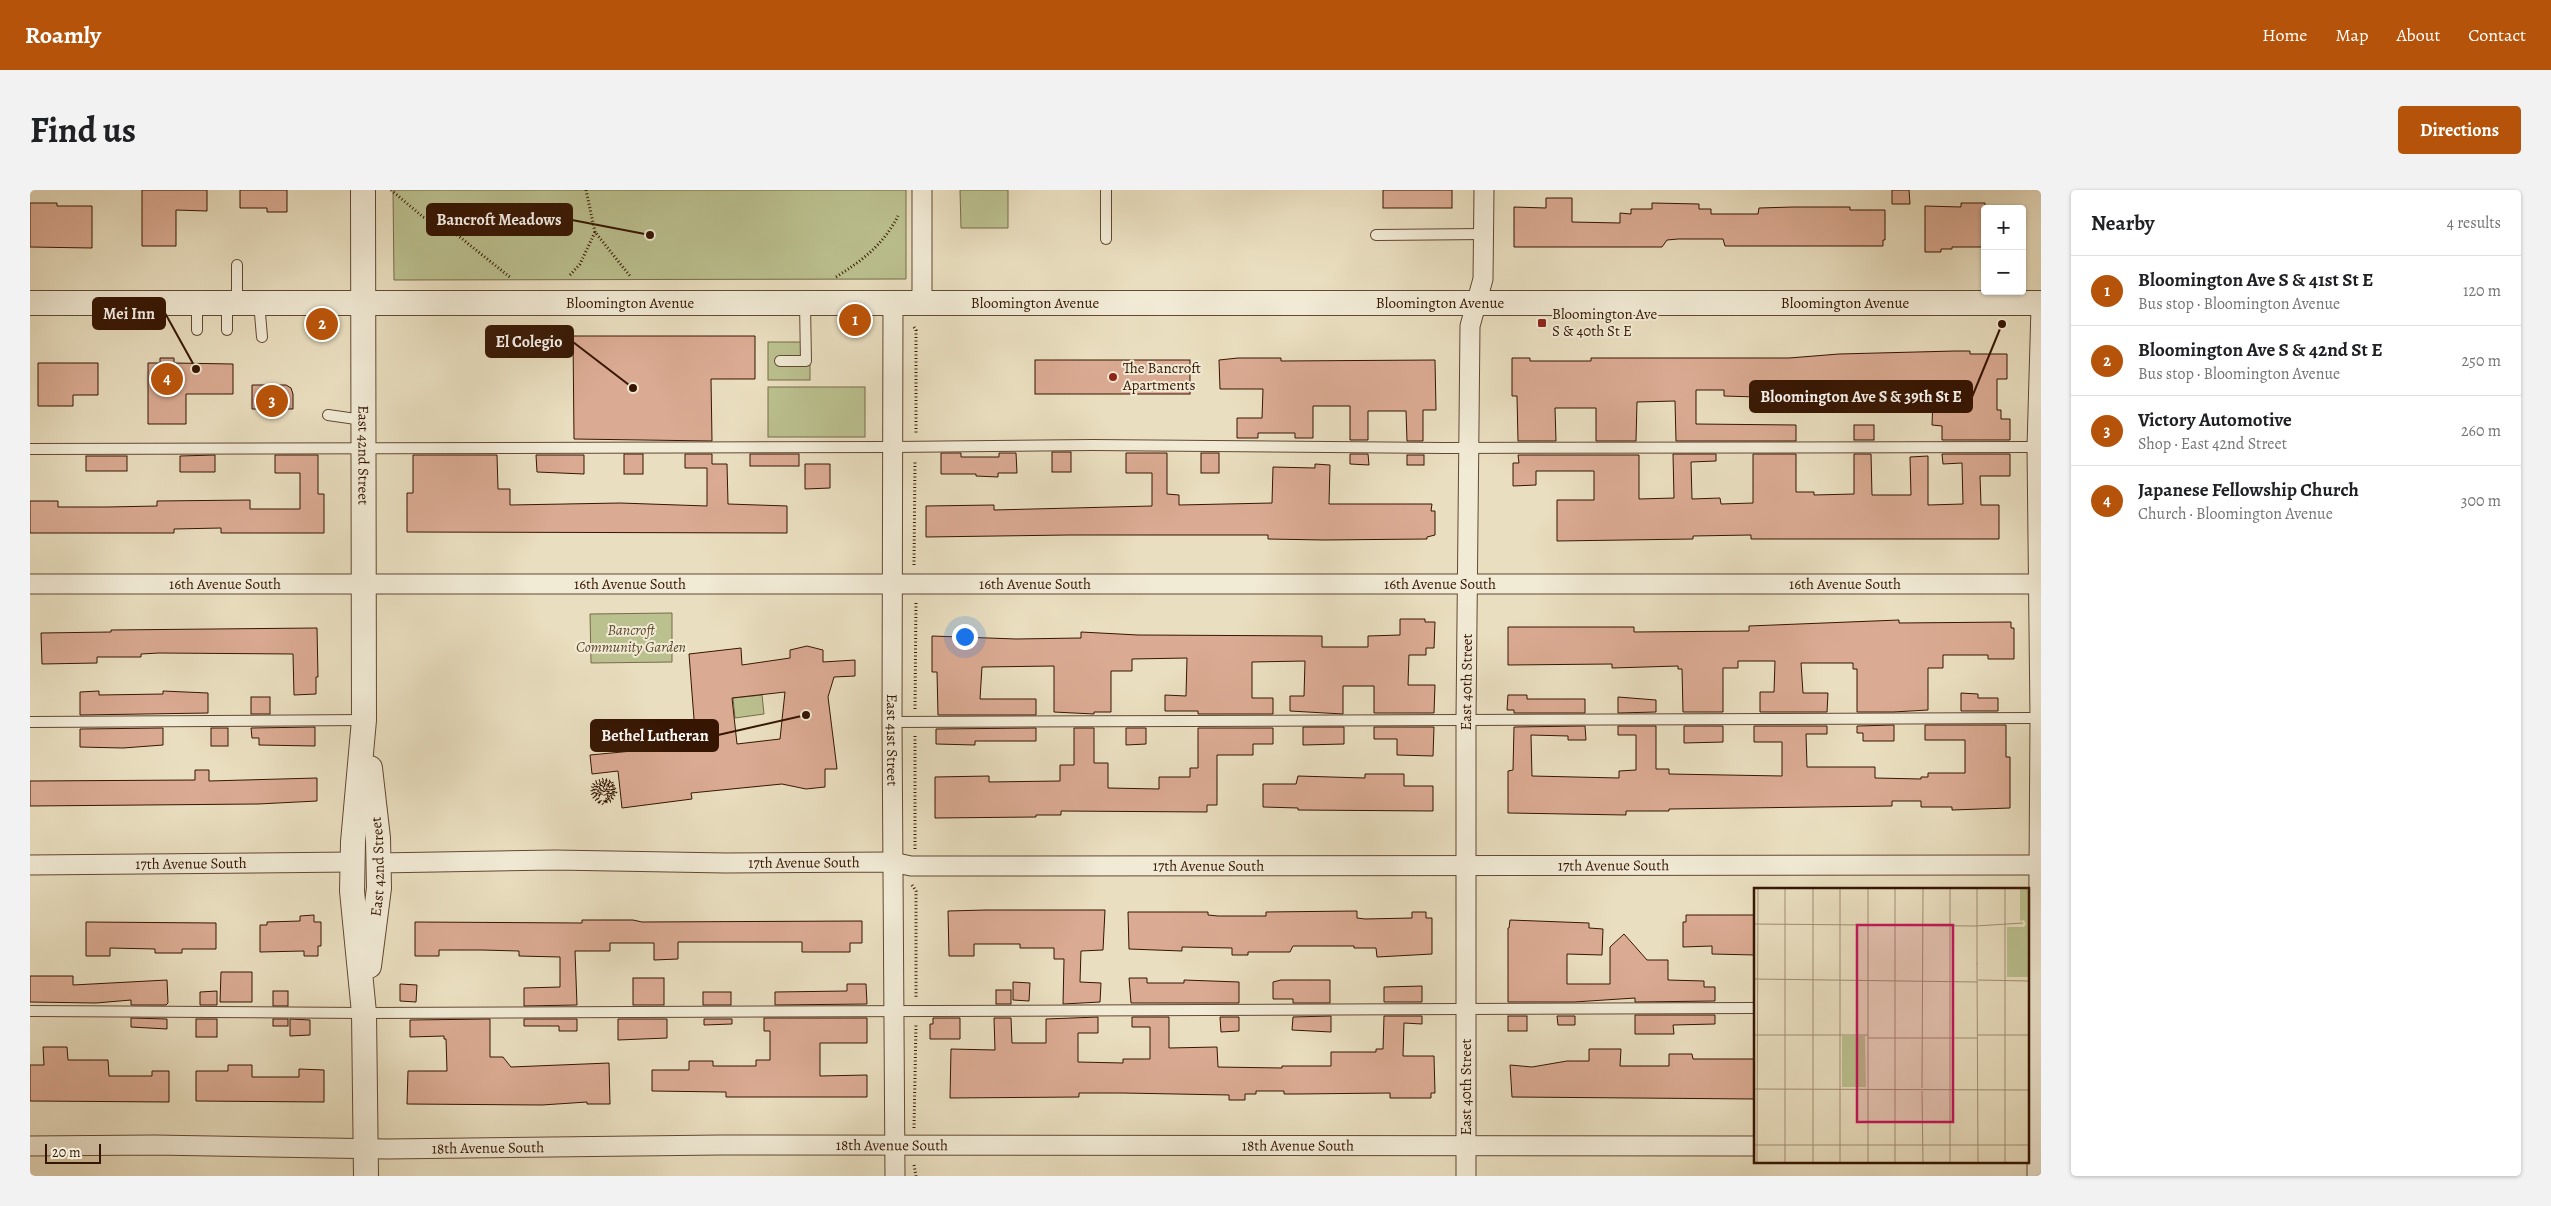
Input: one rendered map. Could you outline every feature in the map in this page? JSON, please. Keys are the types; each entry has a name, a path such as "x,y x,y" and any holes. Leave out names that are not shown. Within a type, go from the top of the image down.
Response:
{"street":[{"name":"East 42nd Street","path":"363,190 364,720 352,862 352,891 364,1013 366,1176"},
{"path":"922,190 922,304"},
{"name":"East 40th Street","path":"1466,1176 1466,719 1470,326 1484,279 1484,190"},
{"name":"Bloomington Avenue","path":"30,303 2041,303"},
{"name":"East 41st Street","path":"893,304 892,862 895,1011 895,1176"},
{"path":"2037,1176 2035,1146 2035,1007 2040,865 2039,447 2041,307"},
{"name":"16th Avenue South","path":"30,584 2039,584"},
{"name":"East 42nd Street","path":"364,720 378,838 379,888 364,1013"},
{"name":"17th Avenue South","path":"378,863 555,860 726,863 892,862 910,866 2040,865"},
{"name":"17th Avenue South","path":"30,865 352,862"},
{"name":"18th Avenue South","path":"30,1146 154,1145 366,1148 701,1145 895,1147 1754,1146"}],"lane":[{"path":"1106,190 1106,239"},
{"path":"1376,234 1484,234"},
{"path":"237,265 241,302 262,337"},
{"path":"197,302 197,330"},
{"path":"227,330 241,302"},
{"path":"780,361 806,361 805,304"},
{"path":"328,415 363,420"},
{"path":"30,448 894,448 1092,445 1468,448 2039,447"},
{"path":"892,722 2041,718"},
{"path":"30,722 364,720"},
{"path":"30,1011 364,1013 1754,1008"}],"path":[{"path":"391,190 423,217 446,226 511,278"},
{"path":"586,190 595,232 630,276"},
{"path":"836,277 874,251 889,234 898,216"},
{"path":"570,275 580,264 595,232"},
{"path":"604,791 605,796 609,795 608,786 602,785 598,793 600,795 600,789 604,786 608,790 608,794 605,788 602,789 601,796 597,794 599,785 607,784 611,792 604,802 611,801 616,792 612,782 604,778 595,782 592,795 599,802 593,792 596,784 605,781 614,787 613,796 606,801 613,793 612,786 603,782 598,783 595,788 595,795 604,805"}],"green space":[{"path":"393,190 906,190 906,279 394,280"},
{"path":"960,190 1008,190 1008,228 961,228"},
{"path":"768,342 810,342 810,380 768,380"},
{"path":"768,387 865,387 865,437 768,437"},
{"name":"Bancroft Community Garden","path":"672,613 672,662 591,663 590,614"},
{"path":"762,695 764,714 735,718 733,698"}],"building":[{"path":"142,190 207,190 207,211 176,210 176,246 142,246"},
{"path":"240,190 287,190 287,212 267,212 267,208 240,208"},
{"path":"1383,190 1452,190 1452,208 1383,208"},
{"path":"1892,190 1909,190 1910,204 1892,204"},
{"path":"1546,198 1572,198 1572,222 1620,223 1620,213 1631,214 1631,209 1652,209 1652,203 1699,204 1699,209 1711,209 1711,214 1758,214 1759,208 1793,207 1850,207 1850,210 1885,210 1885,240 1883,240 1883,246 1725,246 1723,239 1678,239 1667,240 1662,247 1514,247 1514,207 1546,208"},
{"path":"30,203 57,203 57,206 92,206 92,248 30,247"},
{"path":"1961,203 1985,203 1985,205 1981,205 1981,247 1952,247 1952,249 1941,249 1941,252 1925,252 1925,206 1961,207"},
{"path":"573,336 755,336 755,379 711,379 712,441 574,439"},
{"path":"1970,351 1970,354 2007,354 2007,379 1997,379 1997,410 2001,410 2001,419 2010,419 2010,440 1942,440 1942,426 1932,425 1933,398 1900,398 1900,392 1841,392 1841,397 1757,397 1724,396 1724,390 1696,390 1696,424 1796,425 1796,441 1676,441 1675,401 1637,402 1636,441 1596,441 1596,408 1555,408 1556,441 1518,441 1517,396 1512,396 1512,358 1530,358 1530,361 1591,361 1591,358 1789,358 1839,354"},
{"path":"160,358 174,358 174,363 233,364 233,394 186,394 186,424 148,424 148,363 160,363"},
{"path":"1281,358 1281,361 1435,360 1436,410 1423,410 1423,441 1407,441 1406,411 1368,411 1368,440 1350,440 1350,406 1313,406 1313,438 1295,438 1295,433 1258,433 1258,438 1237,438 1237,418 1262,418 1263,389 1220,389 1219,360"},
{"name":"The Bancroft Apartments","path":"1035,360 1190,360 1190,394 1035,394"},
{"path":"38,363 98,363 98,395 73,395 73,406 38,406"},
{"path":"252,385 286,385 291,388 293,394 293,409 252,409"},
{"path":"1854,425 1874,425 1874,440 1854,440"},
{"path":"1052,452 1071,452 1071,472 1052,472"},
{"path":"941,453 961,453 961,457 999,457 999,453 1016,453 1017,473 998,473 998,477 976,476 976,474 941,474"},
{"path":"1126,453 1167,453 1167,494 1179,495 1179,505 1272,503 1273,467 1315,468 1315,464 1330,465 1329,504 1432,504 1431,511 1435,511 1435,535 1427,537 1427,539 1324,540 1268,539 1268,535 926,537 926,506 994,505 994,510 1152,506 1152,473 1126,473"},
{"path":"1201,453 1219,453 1219,473 1201,473"},
{"path":"624,454 643,454 643,474 624,474"},
{"path":"685,454 712,454 712,464 727,464 728,504 787,506 787,533 407,532 407,493 413,493 413,455 497,455 498,489 510,489 510,505 620,503 707,506 707,468 685,468"},
{"path":"750,454 799,454 799,466 750,466"},
{"path":"1350,454 1368,454 1369,465 1350,464"},
{"path":"1673,454 1716,454 1716,461 1691,462 1692,499 1720,498 1721,504 1753,503 1753,454 1796,454 1796,492 1814,492 1814,495 1854,494 1854,454 1871,454 1872,495 1911,495 1910,457 1928,456 1928,505 1963,504 1962,463 1943,464 1942,454 2010,454 2010,476 1980,476 1981,505 1999,505 1999,539 1751,539 1751,535 1693,536 1693,539 1557,541 1557,500 1594,500 1594,471 1536,471 1536,485 1513,486 1513,463 1519,463 1518,455 1639,455 1639,499 1674,498"},
{"path":"215,455 215,472 180,472 180,456"},
{"path":"275,455 318,455 318,494 324,494 324,533 221,533 221,528 174,529 174,533 30,533 30,501 58,501 58,507 108,507 157,506 157,501 250,500 250,509 300,509 300,473 275,473"},
{"path":"536,455 584,455 584,474 537,472"},
{"path":"1407,455 1424,455 1424,465 1407,465"},
{"path":"86,456 127,456 127,471 86,471"},
{"path":"805,464 830,464 830,488 805,489"},
{"path":"1400,619 1425,619 1425,622 1435,622 1434,648 1426,648 1426,655 1409,655 1408,685 1435,685 1434,713 1374,713 1374,686 1343,686 1343,714 1290,711 1290,696 1304,696 1305,661 1252,662 1252,698 1273,698 1273,714 1198,714 1198,711 1165,711 1165,695 1186,696 1187,658 1132,659 1132,671 1111,671 1111,712 1094,712 1094,714 1054,712 1054,666 982,667 980,699 1036,699 1036,715 938,715 937,672 932,672 932,636 1016,639 1081,638 1081,632 1138,635 1322,636 1322,647 1368,647 1368,636 1400,635"},
{"path":"1899,620 1899,623 2011,622 2011,628 2014,628 2014,659 1988,659 1988,655 1943,655 1943,668 1928,668 1928,710 1893,712 1857,712 1857,669 1853,669 1853,663 1801,663 1803,693 1828,693 1827,712 1760,712 1760,692 1774,692 1775,661 1738,661 1738,668 1723,668 1723,712 1683,712 1682,669 1678,669 1678,666 1612,668 1612,664 1508,665 1508,627 1634,627 1634,632 1749,631 1749,626"},
{"path":"317,628 318,677 316,677 316,694 294,695 293,654 159,653 141,654 141,657 97,657 97,663 42,664 41,633 111,632 111,630"},
{"path":"807,646 823,650 823,662 855,660 855,676 834,677 828,697 837,769 825,769 825,787 806,789 782,784 691,793 692,799 622,808 618,771 592,774 590,755 696,745 689,654 741,648 742,665 790,658 790,650","holes":["785,692 780,739 737,744 732,698"]},
{"path":"99,691 99,695 163,694 163,691 208,693 208,713 80,715 80,692"},
{"path":"1961,693 1978,694 1978,698 1998,698 1998,711 1961,711"},
{"path":"1508,695 1527,695 1527,699 1585,699 1585,713 1514,713 1514,710 1507,710"},
{"path":"251,697 270,697 270,714 251,714"},
{"path":"1618,697 1656,700 1656,712 1618,713"},
{"path":"1894,725 1894,741 1863,741 1863,733 1857,733 1857,726"},
{"path":"1925,725 2006,725 2006,757 2010,757 2010,808 1952,810 1952,807 1921,807 1921,801 1892,801 1892,806 1669,809 1669,811 1626,811 1626,815 1508,813 1508,771 1513,770 1514,727 1585,726 1586,740 1568,740 1568,736 1531,735 1532,776 1619,778 1619,771 1636,770 1636,735 1618,735 1618,726 1656,726 1656,769 1669,769 1669,774 1782,776 1782,742 1754,742 1754,726 1827,726 1827,734 1806,734 1807,767 1875,767 1875,778 1921,779 1921,777 1928,777 1928,773 1965,773 1965,740 1925,740"},
{"path":"1684,726 1723,726 1723,742 1684,743"},
{"path":"315,727 315,746 259,745 259,738 252,738 251,728"},
{"path":"1303,727 1344,727 1344,744 1303,745"},
{"path":"1374,727 1434,727 1433,756 1397,755 1397,739 1374,739"},
{"path":"163,728 163,745 123,748 80,747 80,729"},
{"path":"211,728 228,728 228,746 211,746"},
{"path":"1036,728 1036,741 975,741 975,745 936,744 936,729"},
{"path":"1074,728 1094,728 1094,763 1108,763 1108,788 1159,789 1159,777 1190,777 1190,768 1198,768 1198,728 1273,728 1273,744 1253,744 1253,755 1217,755 1217,805 1207,805 1207,812 1061,811 1061,815 1036,815 1036,817 935,818 935,777 989,776 989,782 1060,781 1060,765 1074,765"},
{"path":"1126,728 1146,728 1146,744 1126,745"},
{"path":"195,770 209,770 209,781 317,778 317,801 258,804 30,806 30,781 195,780"},
{"path":"1365,774 1404,774 1404,786 1433,786 1433,811 1298,810 1298,808 1263,807 1263,784 1296,784 1298,776 1365,778"},
{"path":"1105,910 1103,950 1081,951 1080,982 1101,983 1100,1002 1063,1004 1064,959 1054,959 1054,948 1020,948 1020,944 974,944 974,956 949,956 948,911"},
{"path":"1357,911 1357,918 1365,919 1412,918 1412,912 1426,912 1426,918 1432,918 1432,954 1377,957 1376,948 1354,948 1354,946 1293,946 1290,952 1248,952 1248,955 1232,955 1232,948 1182,947 1182,951 1129,949 1128,912 1208,912 1208,915 1218,916 1266,916 1266,912"},
{"path":"314,915 314,922 321,922 321,946 318,946 318,956 304,956 304,951 260,952 260,925 267,925 267,922 300,921 300,916"},
{"path":"1686,915 1754,915 1754,955 1712,954 1712,946 1683,947 1683,922 1686,922"},
{"path":"582,920 633,920 642,922 862,921 862,943 850,943 850,952 802,952 802,942 678,942 678,959 654,960 654,943 610,943 610,951 575,951 577,1005 524,1006 524,988 560,987 560,957 519,956 519,951 482,950 439,950 439,956 415,956 415,922 582,923"},
{"path":"1510,920 1589,923 1589,928 1603,929 1602,955 1567,954 1567,984 1610,984 1610,947 1624,934 1647,960 1668,960 1668,980 1704,981 1704,987 1715,987 1715,1001 1635,1002 1635,998 1574,1002 1508,1002 1508,928"},
{"path":"86,922 216,923 216,949 182,949 182,953 155,953 155,949 110,948 110,956 86,956"},
{"path":"221,972 252,972 252,1002 220,1002"},
{"path":"30,976 73,976 73,985 167,980 168,1003 166,1005 131,1005 131,1000 96,1003 30,1002"},
{"path":"633,978 664,978 664,1005 633,1005"},
{"path":"1129,978 1147,978 1147,983 1184,983 1184,980 1239,982 1239,1003 1131,1003"},
{"path":"1281,980 1330,980 1330,1003 1293,1003 1293,999 1273,999 1273,982"},
{"path":"1013,982 1030,983 1029,1001 1013,1000"},
{"path":"400,984 417,985 416,1002 400,1001"},
{"path":"847,984 866,984 867,1004 775,1005 775,992 847,991"},
{"path":"1422,986 1422,1002 1384,1002 1384,987"},
{"path":"996,990 1011,990 1011,1004 996,1004"},
{"path":"217,991 217,1005 200,1005 200,992"},
{"path":"273,991 288,991 288,1006 273,1006"},
{"path":"703,992 731,992 731,1005 703,1005"},
{"path":"1635,1015 1715,1015 1715,1024 1673,1025 1674,1034 1635,1034"},
{"path":"1331,1016 1331,1032 1292,1030 1293,1017"},
{"path":"1384,1016 1422,1016 1422,1024 1404,1023 1403,1056 1434,1056 1435,1093 1431,1093 1431,1098 1390,1098 1390,1093 1284,1094 1284,1091 1256,1091 1256,1094 1245,1094 1245,1100 1229,1100 1229,1095 1123,1093 1079,1093 1079,1097 950,1098 951,1049 995,1050 994,1018 1011,1018 1012,1043 1046,1043 1046,1019 1098,1017 1098,1033 1078,1033 1078,1062 1123,1063 1123,1059 1150,1059 1150,1027 1132,1027 1132,1017 1169,1017 1169,1048 1217,1047 1218,1067 1282,1068 1282,1066 1331,1066 1331,1052 1376,1052 1376,1049 1383,1049"},
{"path":"1508,1016 1527,1016 1527,1031 1508,1031"},
{"path":"1557,1016 1575,1016 1575,1025 1558,1025"},
{"path":"1220,1017 1239,1017 1239,1031 1221,1032"},
{"path":"131,1018 167,1019 167,1029 131,1027"},
{"path":"764,1018 867,1018 867,1043 820,1043 820,1076 867,1075 867,1097 726,1097 726,1092 652,1091 652,1070 689,1070 689,1061 713,1061 713,1066 756,1066 756,1060 770,1060 770,1031 764,1031"},
{"path":"933,1018 960,1018 960,1039 930,1039 930,1024 933,1024"},
{"path":"196,1019 217,1019 217,1037 196,1037"},
{"path":"273,1019 288,1019 288,1026 273,1026"},
{"path":"290,1019 310,1020 310,1035 290,1036"},
{"path":"490,1019 490,1057 503,1057 511,1067 609,1063 610,1104 587,1104 587,1102 542,1105 407,1104 408,1071 447,1071 446,1039 444,1039 444,1036 410,1037 410,1020"},
{"path":"524,1019 577,1019 577,1031 559,1031 559,1026 524,1026"},
{"path":"618,1019 667,1019 667,1038 618,1040"},
{"path":"704,1019 732,1019 732,1024 704,1025"},
{"path":"43,1047 67,1047 68,1060 108,1060 109,1076 152,1076 152,1071 169,1071 169,1102 30,1101 30,1065 44,1065"},
{"path":"1589,1049 1621,1049 1620,1066 1669,1066 1669,1054 1692,1054 1693,1059 1754,1059 1754,1099 1512,1097 1510,1065 1532,1067 1567,1061 1589,1061"},
{"path":"228,1065 252,1065 252,1077 299,1077 299,1069 324,1070 324,1102 196,1101 196,1071 228,1071"}],"place":[{"name":"Bancroft Meadows","path":"650,235"},
{"name":"Bloomington Ave S & 41st St E","path":"855,320"},
{"name":"Bloomington Ave S & 40th St E","path":"1542,323"},
{"name":"Bloomington Ave S & 42nd St E","path":"322,324"},
{"name":"Bloomington Ave S & 39th St E","path":"2002,324"},
{"name":"Mei Inn","path":"196,369"},
{"name":"The Bancroft Apartments","path":"1113,377"},
{"name":"Japanese Fellowship Church","path":"167,379"},
{"name":"El Colegio","path":"633,388"},
{"name":"Victory Automotive","path":"272,401"},
{"name":"Bethel Lutheran","path":"806,715"}]}
